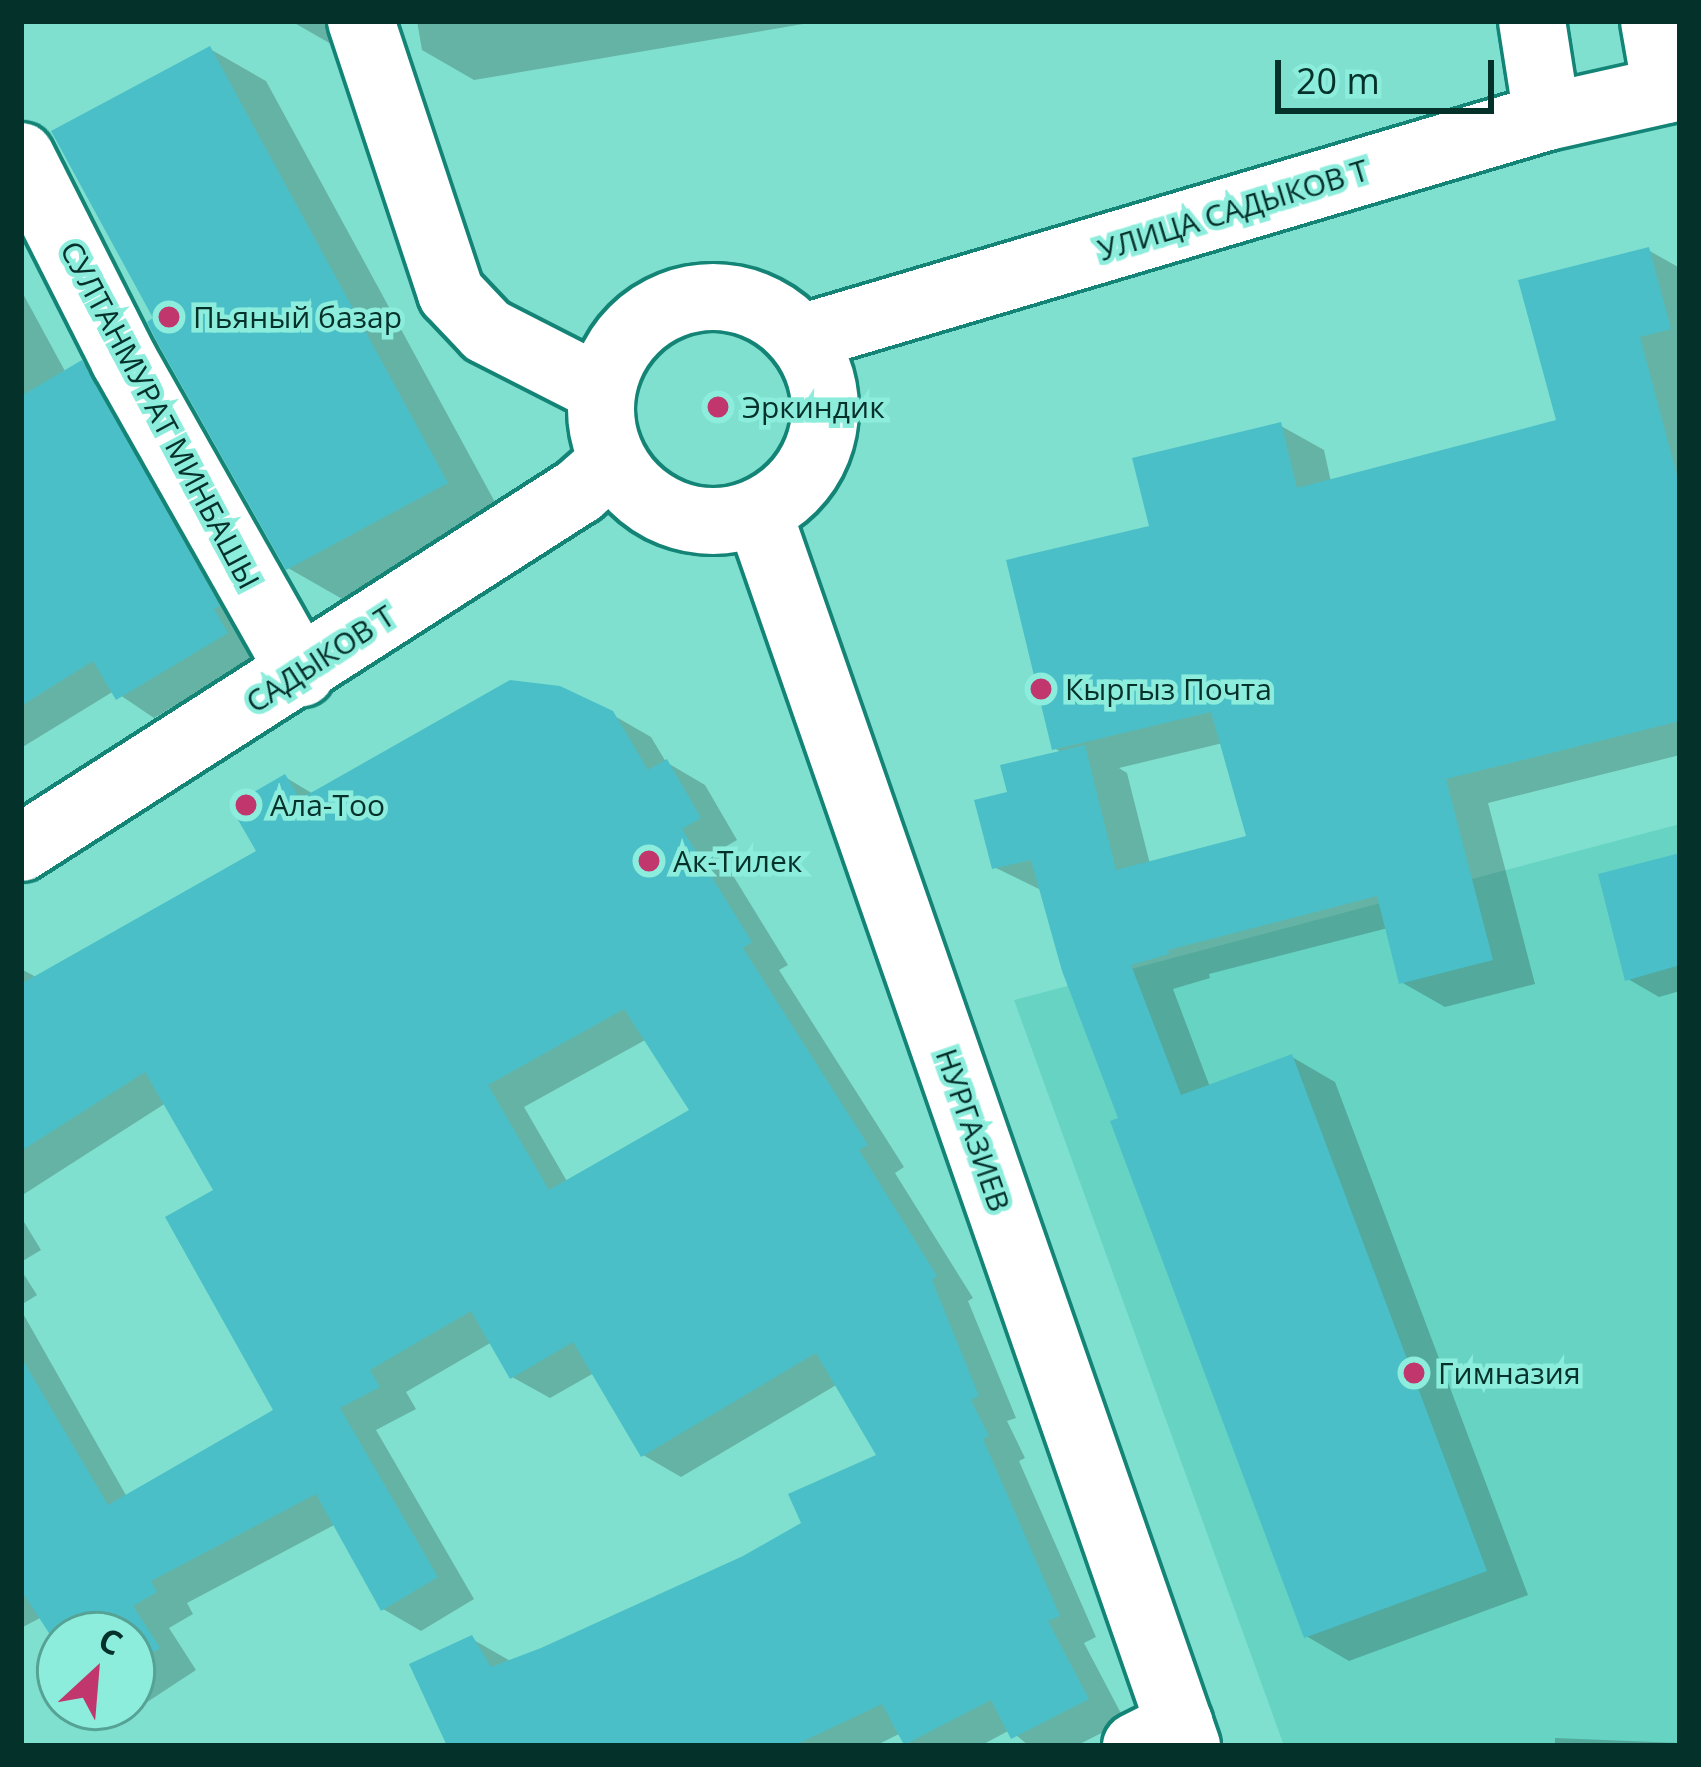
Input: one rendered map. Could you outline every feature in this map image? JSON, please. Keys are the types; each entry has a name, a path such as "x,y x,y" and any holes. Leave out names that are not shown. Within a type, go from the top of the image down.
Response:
{"main road":[{"path":"361,21 451,292 488,331 601,389"},
{"path":"1532,21 1547,117"},
{"path":"1654,21 1673,88"},
{"name":"УЛИЦА САДЫКОВ Т","path":"801,338 1547,117 1673,88"},
{"name":"СУЛТАНМУРАТ МИНБАШЫ","path":"21,156 124,360 301,673"},
{"path":"703,295 740,298 773,314 801,338 819,370 825,405 821,441 806,473 759,514 717,521 686,518 656,506 631,487 613,460 601,426 601,389 613,354 636,325 667,305 703,295"},
{"name":"САДЫКОВ Т","path":"21,848 579,491 613,460"},
{"name":"НУРГАЗИЕВ","path":"759,514 1168,1739"}],"shaded area":[{"name":"Гимназия","path":"1680,824 1680,1746 1284,1746 1014,1000"}],"building":[{"path":"210,46 448,483 286,570 157,342 147,322 153,318 51,131"},
{"path":"1649,247 1671,329 1640,337 1680,487 1680,721 1446,779 1493,960 1399,984 1377,896 1168,950 1169,954 1131,965 1181,1095 1292,1054 1487,1571 1304,1638 1110,1121 1118,1118 1062,971 1031,860 992,869 974,800 1007,792 1000,765 1085,745 1116,870 1246,836 1211,712 1052,750 1006,560 1149,526 1132,458 1281,422 1297,488 1556,420 1518,280"},
{"path":"82,360 220,606 214,609 228,633 116,700 93,661 21,706 21,396"},
{"path":"510,680 560,686 613,711 648,770 667,759 701,818 682,829 752,942 743,948 868,1145 859,1150 937,1276 932,1280 979,1396 971,1400 989,1436 983,1439 1060,1616 1048,1621 1089,1699 1011,1739 991,1700 904,1745 882,1704 793,1746 447,1746 409,1664 472,1635 491,1667 541,1648 743,1556 801,1523 788,1494 876,1455 816,1353 641,1457 573,1342 510,1379 471,1311 370,1370 380,1387 340,1408 438,1577 381,1611 316,1494 151,1581 157,1592 133,1606 136,1611 36,1613 21,1590 21,1357 108,1505 273,1410 165,1217 213,1190 145,1072 21,1151 21,984 256,851 230,806 285,774 300,799","holes":["624,1009 689,1110 549,1190 488,1085"]},
{"path":"1680,853 1680,965 1625,981 1598,874"}],"place":[{"name":"Пьяный базар","path":"169,317"},
{"name":"Эркиндик","path":"718,407"},
{"name":"Кыргыз Почта","path":"1041,689"},
{"name":"Ала-Тоо","path":"246,805"},
{"name":"Ак-Тилек","path":"649,861"},
{"name":"Гимназия","path":"1414,1373"}]}
